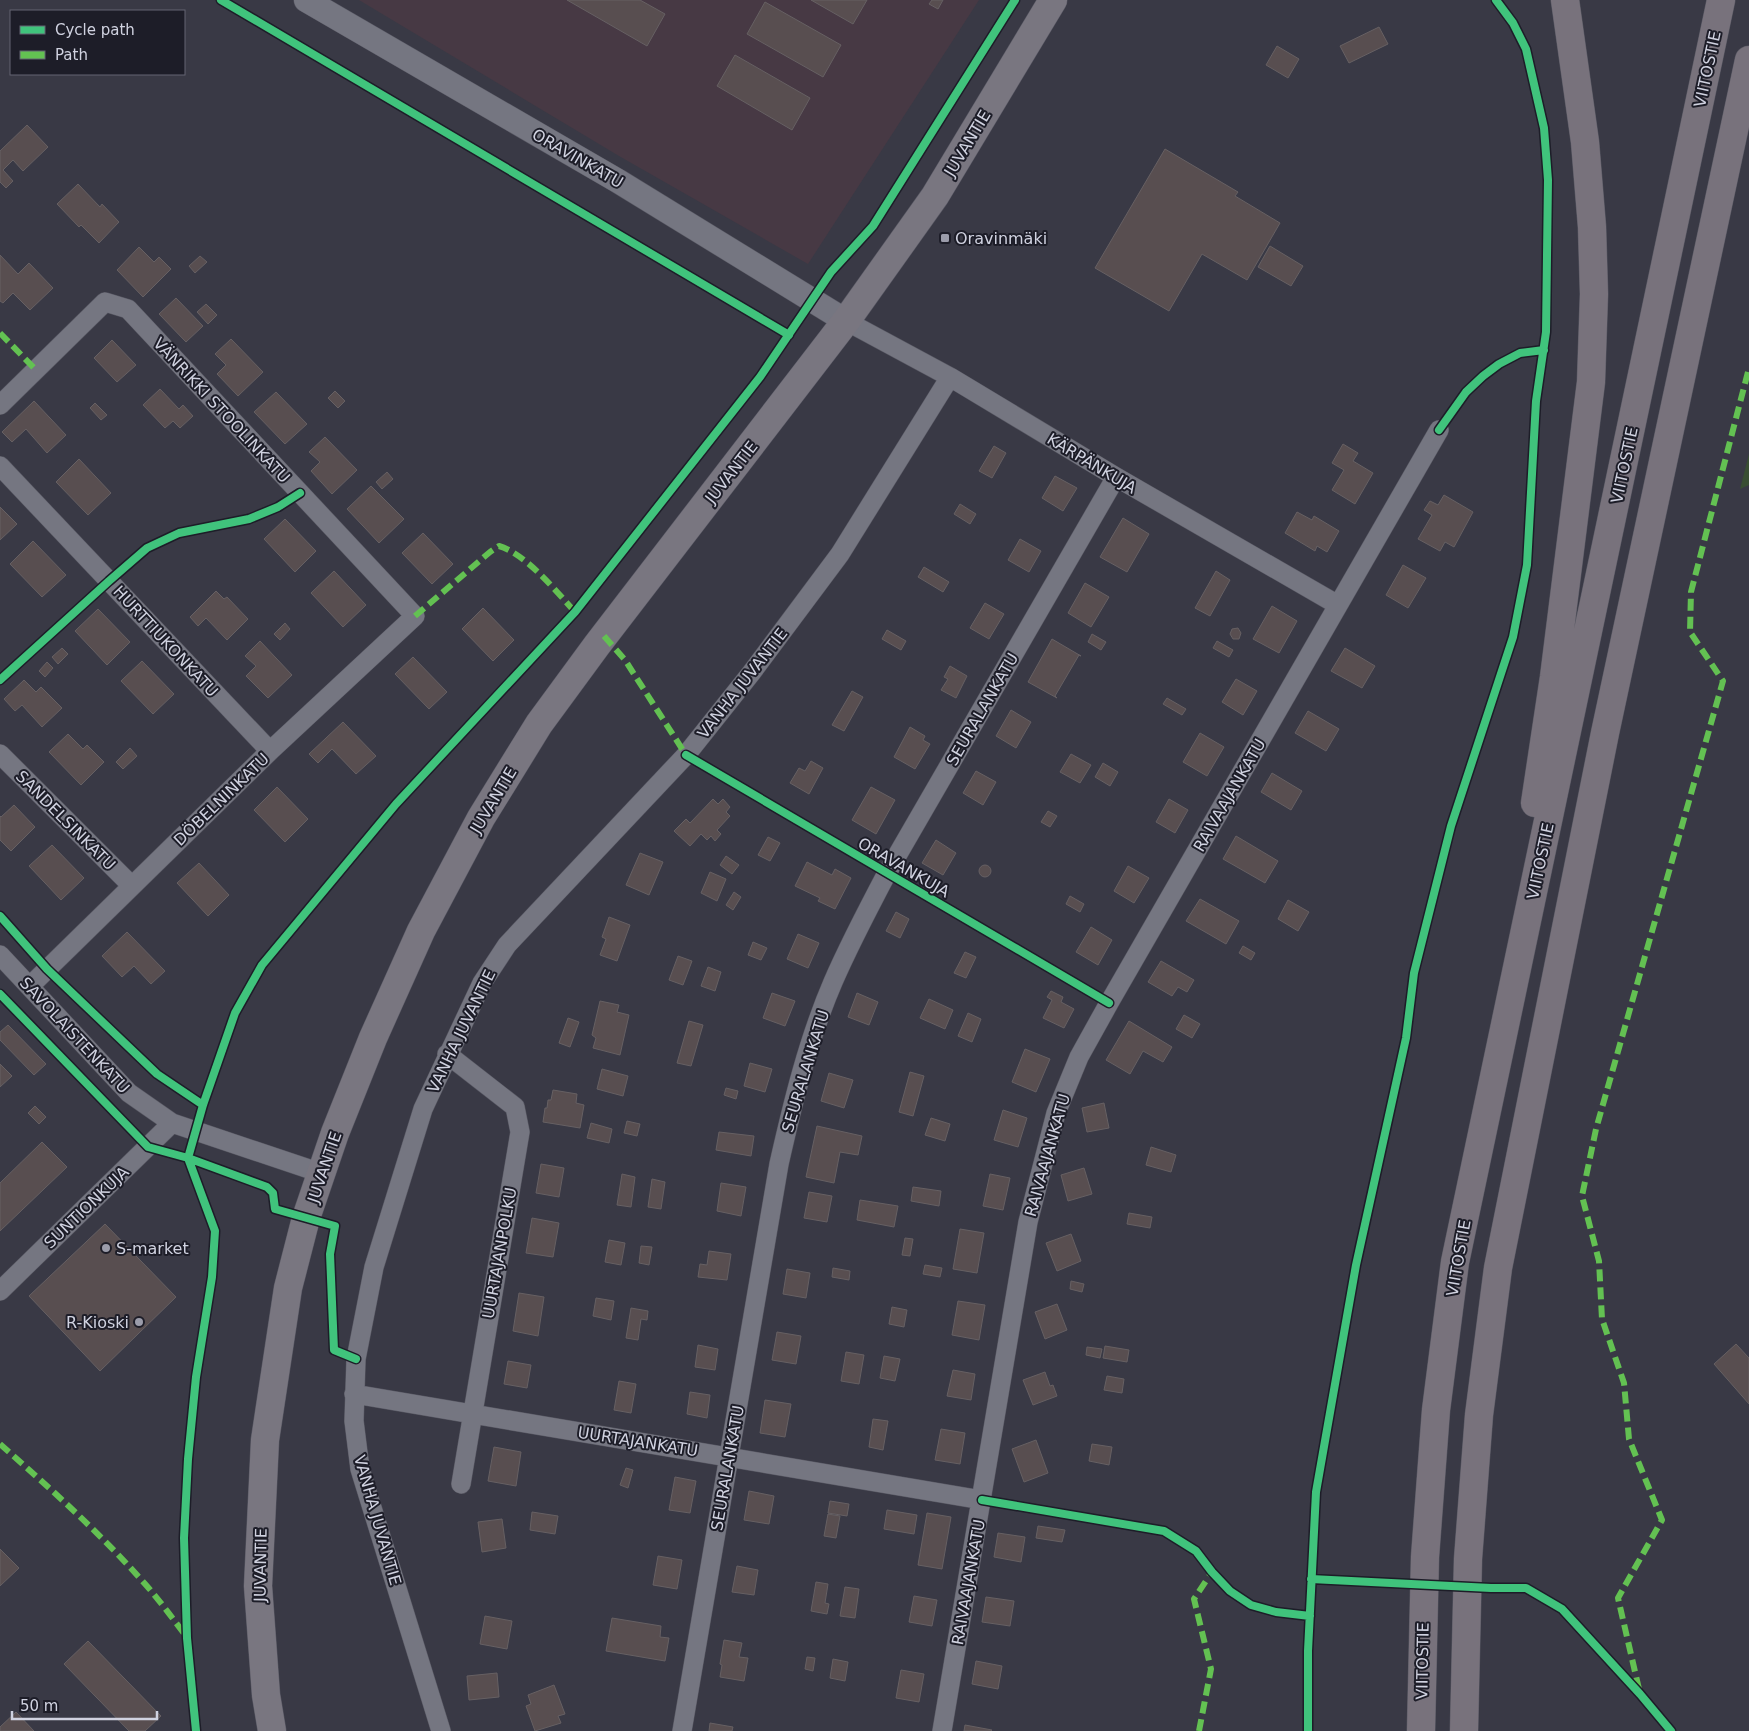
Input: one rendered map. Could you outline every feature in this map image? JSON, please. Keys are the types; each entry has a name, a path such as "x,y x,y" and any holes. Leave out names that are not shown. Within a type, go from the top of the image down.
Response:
{"highway":[{"path":"1508,1013 1529,842 1570,558 1591,382 1594,294 1592,227 1585,142 1565,0"},
{"name":"VIITOSTIE","path":"1421,1731 1425,1557 1436,1410 1455,1262 1721,0"},
{"path":"1464,1731 1469,1540 1479,1415 1498,1268 1605,733 1749,60"}],"main road":[{"name":"JUVANTIE","path":"272,1731 266,1695 258,1586 265,1440 288,1288 306,1218 335,1133 373,1038 421,931 481,818 539,724 597,645 846,321 935,196 1053,0"}],"street":[{"name":"ORAVINKATU","path":"306,0 618,181 846,321"},
{"name":"VÄNRIKKI STOOLINKATU","path":"0,405 105,302 128,309 415,616"},
{"name":"KÄRPÄNKUJA","path":"846,321 950,377 1116,477 1338,605"},
{"name":"VANHA JUVANTIE","path":"441,1731 360,1469 354,1421 356,1359 374,1267 423,1109 447,1054 482,983 507,945 686,755 752,672 840,554 950,377"},
{"name":"RAIVAAJANKATU","path":"942,1731 1028,1222 1056,1113 1079,1057 1108,1003 1439,430"},
{"name":"HURTTIUKONKATU","path":"0,466 270,751"},
{"name":"SEURALANKATU","path":"682,1731 772,1200 792,1105 812,1039 833,983 887,873 1116,477"},
{"name":"DÖBELNINKATU","path":"30,986 270,751 415,616"},
{"name":"SANDELSINKATU","path":"0,754 132,886"},
{"name":"SAVOLAISTENKATU","path":"0,955 129,1093 172,1123 321,1173"},
{"name":"UURTAJANPOLKU","path":"447,1054 514,1107 520,1132 461,1484"},
{"name":"SUNTIONKUJA","path":"0,1291 172,1123"},
{"name":"UURTAJANKATU","path":"354,1394 982,1500"}],"shaded area":[{"path":"359,0 979,0 808,264 619,156"}],"green space":[{"path":"1749,454 1749,485 1740,489"}],"building":[{"path":"567,0 640,0 665,14 647,46"},
{"path":"811,0 867,0 853,24"},
{"path":"932,0 943,0 938,9 929,4"},
{"path":"765,2 841,45 823,77 747,34"},
{"path":"1379,27 1388,44 1349,63 1340,46"},
{"path":"1277,46 1299,59 1288,78 1266,65"},
{"path":"735,55 810,98 792,130 717,86"},
{"path":"27,125 48,147 23,171 13,160 3,170 13,181 6,188 0,182 0,151"},
{"path":"1165,149 1238,192 1235,196 1280,223 1247,280 1202,254 1169,311 1095,268"},
{"path":"78,184 100,207 102,204 119,222 99,243 81,225 79,227 57,204"},
{"path":"1270,246 1303,266 1291,286 1258,267"},
{"path":"139,247 154,262 159,257 171,269 143,297 117,270"},
{"path":"0,255 18,274 29,263 53,288 30,310 13,293 3,303 0,301"},
{"path":"200,256 207,262 195,273 189,266"},
{"path":"176,298 203,326 186,342 159,314"},
{"path":"206,304 217,315 208,324 197,312"},
{"path":"231,339 263,372 238,396 217,374 226,365 215,354"},
{"path":"112,340 136,365 117,382 94,358"},
{"path":"160,389 179,409 183,405 193,416 180,428 173,421 165,428 143,405"},
{"path":"335,391 345,401 338,408 328,398"},
{"path":"276,392 307,424 285,444 254,412"},
{"path":"34,401 66,435 47,453 26,429 12,442 2,432"},
{"path":"95,403 107,415 101,420 90,408"},
{"path":"325,437 357,470 332,494 311,471 320,462 309,452"},
{"path":"1343,444 1358,453 1353,461 1373,473 1355,504 1332,490 1344,470 1332,463"},
{"path":"994,446 1006,453 992,478 979,471"},
{"path":"79,459 111,493 88,515 56,482"},
{"path":"387,472 393,479 382,489 376,482"},
{"path":"1055,476 1077,488 1063,511 1042,498"},
{"path":"371,486 404,519 379,543 347,509"},
{"path":"1444,495 1473,512 1454,547 1445,542 1440,551 1418,539 1432,515 1424,510 1430,501 1438,505"},
{"path":"960,504 976,514 970,524 954,514"},
{"path":"0,507 17,524 0,540"},
{"path":"1297,512 1312,520 1314,516 1339,531 1327,552 1317,546 1315,551 1285,533"},
{"path":"1123,518 1149,534 1127,572 1100,557"},
{"path":"285,519 316,551 295,572 264,539"},
{"path":"423,533 453,564 432,584 402,553"},
{"path":"1020,539 1041,551 1029,572 1008,560"},
{"path":"33,541 66,575 42,597 10,564"},
{"path":"1403,565 1426,578 1408,608 1386,595"},
{"path":"924,567 949,582 943,592 918,577"},
{"path":"334,571 366,605 343,627 311,593"},
{"path":"1216,571 1230,580 1210,616 1195,608"},
{"path":"1085,583 1109,597 1091,627 1068,613"},
{"path":"216,591 224,599 227,597 248,619 227,640 206,618 198,626 190,617"},
{"path":"985,603 1004,614 989,639 970,628"},
{"path":"1272,606 1297,621 1279,653 1253,639"},
{"path":"483,608 514,640 493,661 462,629"},
{"path":"98,609 130,642 107,665 75,631"},
{"path":"285,623 290,629 280,640 274,634"},
{"path":"1238,628 1241,633 1239,639 1233,639 1230,634 1232,629"},
{"path":"887,630 906,641 901,650 882,639"},
{"path":"1092,634 1106,642 1101,650 1088,642"},
{"path":"1052,639 1081,656 1079,655 1055,696 1057,698 1028,682"},
{"path":"260,641 292,675 268,698 246,676 256,666 245,656"},
{"path":"1217,641 1233,650 1229,657 1213,648"},
{"path":"62,648 68,654 58,664 52,657"},
{"path":"1345,648 1375,666 1362,688 1331,671"},
{"path":"413,657 447,692 429,709 395,674"},
{"path":"142,661 174,694 153,714 121,681"},
{"path":"47,662 53,668 45,677 39,671"},
{"path":"950,666 967,676 956,698 941,690 948,679 944,677"},
{"path":"1236,679 1257,691 1243,715 1222,702"},
{"path":"24,680 36,692 41,687 62,708 42,727 22,705 15,711 4,699"},
{"path":"852,691 863,697 844,731 832,725"},
{"path":"1167,698 1186,709 1182,715 1163,704"},
{"path":"1011,710 1031,722 1016,748 996,736"},
{"path":"1308,711 1339,729 1326,751 1295,733"},
{"path":"343,722 376,756 356,774 332,749 318,763 309,754"},
{"path":"910,727 925,736 923,740 930,744 915,769 894,757"},
{"path":"1200,733 1224,747 1207,776 1183,762"},
{"path":"68,734 83,749 87,745 104,762 81,785 49,752"},
{"path":"130,748 137,756 123,769 116,762"},
{"path":"1071,754 1091,765 1080,783 1060,772"},
{"path":"811,761 823,768 809,794 790,783 799,768 805,771"},
{"path":"1103,763 1118,772 1110,786 1095,777"},
{"path":"976,771 996,782 983,805 963,793"},
{"path":"1272,773 1302,791 1291,810 1261,792"},
{"path":"277,787 308,819 285,842 254,810"},
{"path":"871,787 895,800 876,834 852,820"},
{"path":"713,799 718,804 723,799 730,807 726,812 730,816 717,830 721,834 715,841 711,836 707,840 701,834 690,846 674,831 686,819 690,823"},
{"path":"1169,799 1188,810 1175,833 1156,822"},
{"path":"14,805 35,827 11,851 0,840 0,816"},
{"path":"1048,811 1057,816 1050,827 1041,822"},
{"path":"1236,836 1278,861 1265,883 1223,859"},
{"path":"768,837 780,843 770,861 758,855"},
{"path":"936,840 956,853 943,875 922,863"},
{"path":"52,845 84,878 61,900 29,866"},
{"path":"640,853 663,862 649,895 626,885"},
{"path":"726,856 739,865 732,874 720,865"},
{"path":"807,862 832,875 835,869 851,878 835,909 818,901 820,898 795,886"},
{"path":"199,863 229,895 208,916 177,883"},
{"path":"985,865 991,871 985,877 979,871"},
{"path":"1128,866 1149,878 1134,903 1114,891"},
{"path":"710,872 726,879 717,901 701,893"},
{"path":"734,892 741,897 733,910 726,905"},
{"path":"1070,896 1084,904 1080,912 1066,904"},
{"path":"1200,899 1239,921 1226,944 1186,921"},
{"path":"1288,900 1309,912 1298,931 1278,919"},
{"path":"896,912 909,919 900,938 886,931"},
{"path":"609,917 630,925 617,961 600,955 606,939 602,937"},
{"path":"1091,927 1112,940 1098,965 1076,952"},
{"path":"127,932 165,971 151,984 134,966 122,977 102,956"},
{"path":"798,934 819,943 808,968 787,959"},
{"path":"753,942 767,948 761,960 748,955"},
{"path":"1243,946 1255,953 1251,960 1239,953"},
{"path":"965,952 976,957 966,978 954,973"},
{"path":"678,956 692,961 683,985 669,980"},
{"path":"1161,961 1194,980 1187,992 1178,987 1172,996 1148,982"},
{"path":"708,967 721,972 715,991 701,986"},
{"path":"1051,991 1063,997 1061,1002 1074,1009 1064,1028 1043,1018 1052,1000 1047,997"},
{"path":"772,993 795,1001 785,1026 763,1018"},
{"path":"857,993 878,1002 869,1025 848,1017"},
{"path":"929,999 953,1010 945,1029 920,1018"},
{"path":"600,1001 619,1005 617,1012 629,1015 620,1055 593,1048 596,1038 592,1035"},
{"path":"968,1013 981,1019 972,1042 958,1036"},
{"path":"1184,1015 1200,1024 1192,1038 1176,1029"},
{"path":"568,1018 579,1022 570,1047 559,1043"},
{"path":"689,1021 703,1025 691,1066 677,1063"},
{"path":"1129,1021 1172,1047 1163,1062 1143,1051 1130,1074 1106,1060"},
{"path":"8,1025 46,1064 34,1075 0,1040 0,1032"},
{"path":"1025,1049 1050,1059 1036,1092 1012,1082"},
{"path":"750,1063 772,1069 765,1092 744,1086"},
{"path":"0,1064 12,1076 0,1087"},
{"path":"602,1069 628,1076 623,1096 597,1089"},
{"path":"910,1072 924,1076 913,1116 899,1112"},
{"path":"829,1073 853,1080 844,1108 821,1101"},
{"path":"726,1088 738,1091 736,1099 724,1095"},
{"path":"553,1090 577,1094 576,1103 584,1105 580,1128 543,1122 545,1108 547,1108 548,1100 551,1100"},
{"path":"1104,1103 1109,1128 1087,1132 1082,1108"},
{"path":"35,1106 46,1117 39,1124 28,1113"},
{"path":"1003,1110 1027,1118 1018,1147 994,1140"},
{"path":"931,1118 950,1124 945,1141 925,1135"},
{"path":"627,1121 640,1124 637,1136 624,1133"},
{"path":"591,1123 612,1129 609,1143 587,1138"},
{"path":"817,1126 862,1136 858,1155 840,1152 834,1183 806,1177"},
{"path":"719,1132 754,1136 751,1156 716,1150"},
{"path":"42,1142 67,1167 0,1231 0,1183"},
{"path":"1151,1147 1176,1155 1171,1172 1146,1165"},
{"path":"541,1164 564,1168 559,1197 536,1193"},
{"path":"1084,1168 1092,1194 1068,1201 1061,1175"},
{"path":"622,1174 635,1177 631,1207 617,1205"},
{"path":"990,1174 1010,1178 1003,1210 983,1206"},
{"path":"652,1179 665,1182 661,1209 648,1207"},
{"path":"721,1183 746,1187 741,1216 717,1211"},
{"path":"913,1187 941,1191 939,1206 911,1201"},
{"path":"809,1192 832,1196 827,1222 804,1218"},
{"path":"860,1200 898,1206 894,1227 857,1220"},
{"path":"1129,1213 1152,1217 1150,1228 1127,1224"},
{"path":"532,1218 559,1223 553,1257 526,1253"},
{"path":"105,1224 176,1297 100,1371 29,1296"},
{"path":"960,1229 984,1233 977,1273 953,1269"},
{"path":"1071,1234 1081,1261 1057,1271 1046,1243"},
{"path":"905,1238 913,1239 910,1256 902,1255"},
{"path":"609,1240 625,1243 621,1265 605,1262"},
{"path":"641,1246 652,1247 649,1265 639,1263"},
{"path":"709,1251 731,1254 727,1280 698,1277 700,1264 707,1265"},
{"path":"925,1265 942,1268 940,1277 923,1274"},
{"path":"833,1268 850,1271 849,1280 832,1277"},
{"path":"787,1269 810,1273 806,1298 783,1294"},
{"path":"1071,1281 1084,1284 1082,1292 1070,1289"},
{"path":"519,1293 544,1297 538,1336 513,1331"},
{"path":"596,1298 614,1301 611,1320 593,1316"},
{"path":"958,1301 985,1305 979,1340 952,1335"},
{"path":"1057,1304 1067,1330 1045,1339 1035,1312"},
{"path":"892,1307 907,1310 904,1327 889,1324"},
{"path":"631,1308 648,1311 647,1320 641,1319 638,1340 626,1338"},
{"path":"777,1332 801,1336 796,1364 772,1360"},
{"path":"1736,1344 1749,1358 1749,1404 1714,1364"},
{"path":"698,1345 718,1349 715,1370 695,1367"},
{"path":"1105,1346 1129,1350 1127,1362 1103,1358"},
{"path":"1087,1347 1102,1349 1100,1358 1086,1355"},
{"path":"846,1352 864,1355 859,1384 841,1381"},
{"path":"884,1356 900,1359 895,1381 880,1378"},
{"path":"508,1361 531,1365 527,1388 504,1384"},
{"path":"953,1370 975,1374 971,1400 947,1396"},
{"path":"1045,1372 1050,1386 1053,1385 1057,1396 1033,1405 1023,1380"},
{"path":"1107,1376 1124,1379 1122,1393 1104,1390"},
{"path":"619,1381 636,1384 631,1413 614,1410"},
{"path":"690,1392 710,1395 707,1418 687,1414"},
{"path":"765,1400 791,1404 785,1437 760,1433"},
{"path":"873,1419 888,1421 883,1450 869,1447"},
{"path":"941,1429 965,1433 960,1464 935,1460"},
{"path":"1036,1440 1048,1473 1024,1482 1012,1449"},
{"path":"1092,1444 1112,1447 1109,1465 1089,1461"},
{"path":"494,1447 521,1452 516,1486 488,1481"},
{"path":"626,1468 633,1470 628,1488 620,1485"},
{"path":"675,1477 696,1481 690,1513 669,1510"},
{"path":"749,1491 774,1496 769,1524 744,1520"},
{"path":"830,1501 849,1504 847,1516 828,1513"},
{"path":"887,1510 917,1515 914,1534 884,1529"},
{"path":"532,1512 558,1516 555,1534 530,1530"},
{"path":"927,1513 951,1517 942,1569 918,1565"},
{"path":"828,1514 840,1516 836,1538 824,1536"},
{"path":"502,1519 506,1548 482,1552 478,1522"},
{"path":"1038,1526 1065,1530 1062,1542 1036,1538"},
{"path":"998,1533 1025,1537 1021,1562 994,1557"},
{"path":"0,1549 19,1568 0,1586"},
{"path":"658,1556 682,1560 677,1589 653,1585"},
{"path":"737,1566 758,1570 754,1595 732,1592"},
{"path":"816,1582 828,1584 825,1603 829,1604 827,1614 811,1611"},
{"path":"845,1587 859,1589 855,1618 840,1616"},
{"path":"914,1596 937,1600 932,1626 909,1622"},
{"path":"986,1597 1014,1601 1010,1626 982,1622"},
{"path":"485,1616 512,1621 507,1649 480,1644"},
{"path":"612,1618 661,1626 660,1637 669,1638 665,1661 606,1651"},
{"path":"724,1640 742,1643 739,1657 748,1658 744,1681 720,1677"},
{"path":"88,1641 161,1716 145,1731 129,1731 64,1664"},
{"path":"807,1657 815,1658 813,1671 805,1669"},
{"path":"833,1659 848,1662 845,1681 830,1678"},
{"path":"976,1661 1002,1666 998,1689 972,1684"},
{"path":"901,1670 924,1674 919,1702 896,1698"},
{"path":"497,1673 499,1697 469,1700 467,1676"},
{"path":"554,1685 565,1714 558,1716 561,1723 535,1731 526,1706 531,1704 528,1695"},
{"path":"16,1712 34,1731 0,1731 0,1727"},
{"path":"710,1723 733,1727 732,1731 709,1731"},
{"path":"965,1725 992,1730 964,1731"}],"marked path":[{"path":"0,333 36,370"},
{"path":"1639,1689 1618,1598 1662,1520 1629,1439 1624,1383 1602,1319 1599,1261 1582,1196 1596,1129 1723,681 1690,632 1691,592 1749,368"},
{"path":"415,616 499,546 509,550 530,565 575,612"},
{"path":"604,636 625,660 686,755"},
{"path":"0,1444 57,1495 129,1566 186,1636"},
{"path":"1199,1731 1211,1669 1194,1599 1212,1572"}],"cycle path":[{"path":"221,0 789,335"},
{"path":"196,1731 187,1638 184,1538 188,1459 196,1377 212,1277 215,1231 188,1158 203,1105 235,1013 262,965 396,804 575,612 760,377 831,272 873,226 1015,0"},
{"path":"1308,1731 1308,1651 1316,1492 1356,1265 1406,1038 1414,973 1451,826 1513,637 1527,565 1536,401 1546,332 1548,180 1544,128 1526,49 1513,23 1496,0"},
{"path":"1439,430 1466,392 1483,376 1499,364 1520,353 1544,350"},
{"path":"0,680 147,548 179,533 249,519 278,507 300,493"},
{"name":"ORAVANKUJA","path":"686,755 1109,1003"},
{"path":"0,916 47,969 157,1074 203,1105"},
{"path":"0,994 148,1147 188,1158 267,1187 273,1193 275,1209 335,1226 330,1254 334,1350 356,1359"},
{"path":"982,1500 1164,1531 1196,1551 1230,1591 1251,1605 1276,1612 1310,1616"},
{"path":"1311,1579 1526,1588 1562,1609 1640,1694 1671,1731"}],"place":[{"name":"Oravinmäki","path":"945,238"},
{"name":"S-market","path":"106,1248"},
{"name":"R-Kioski","path":"139,1322"}]}
